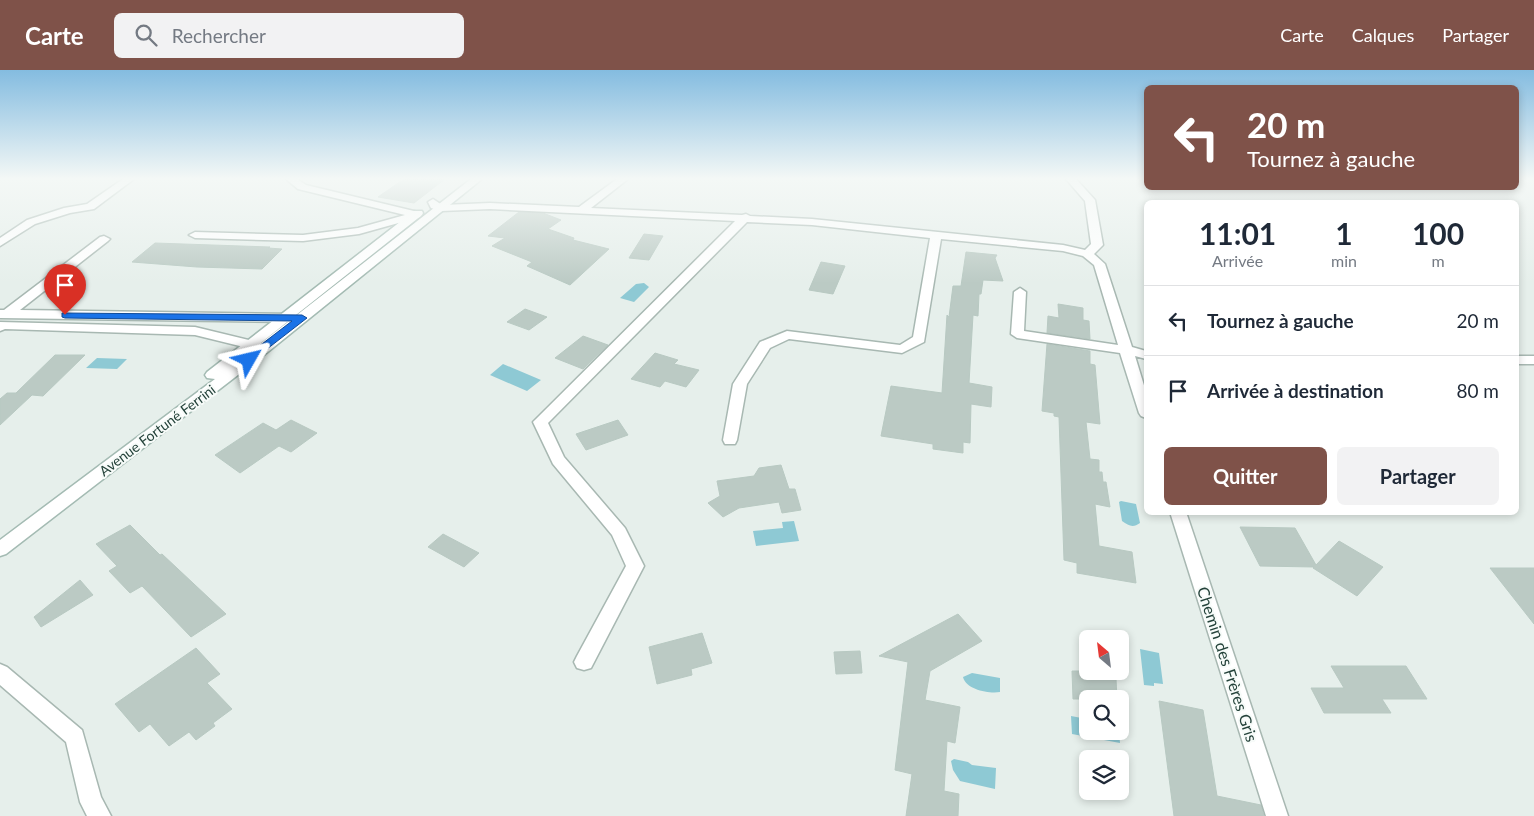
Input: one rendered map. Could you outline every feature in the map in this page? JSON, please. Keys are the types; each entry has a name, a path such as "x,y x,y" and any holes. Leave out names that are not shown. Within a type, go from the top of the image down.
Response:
{"street":[{"path":"0,243 31,222 56,214"},
{"path":"413,214 422,216"},
{"name":"Avenue Fortuné Ferrini","path":"0,547 283,318 425,214"},
{"path":"660,214 746,218 936,234 1063,248 1087,254 1098,264 1144,407"},
{"path":"1087,254 1096,245 1092,214"},
{"path":"195,235 303,238 359,231 422,216"},
{"name":"Avenue Fortuné Ferrini","path":"0,547 264,348 422,216"},
{"path":"584,662 635,566 619,532 558,460 540,422 746,218"},
{"path":"730,440 740,384 765,345 787,335 902,350 919,339 936,234"},
{"path":"2,319 104,238"},
{"path":"1020,292 1017,334 1126,350 1144,354"},
{"path":"2,319 302,318"},
{"path":"2,319 2,325 195,331 264,348"},
{"path":"1519,360 1534,360"},
{"name":"Chemin des Frères Gris","path":"1179,515 1277,816"},
{"path":"0,673 75,738 91,802 100,816"}],"water":[{"path":"644,283 649,287 634,302 620,298 636,284"},
{"path":"97,358 127,359 117,369 86,368"},
{"path":"503,364 541,380 527,391 490,375"},
{"path":"1119,502 1136,504 1140,523 1131,526 1122,521"},
{"path":"794,521 799,541 756,546 753,531 783,528 782,522"},
{"path":"1140,649 1159,653 1163,684 1154,683 1154,686 1144,685"},
{"path":"972,673 1000,678 1000,692 985,692 973,688 963,677"},
{"path":"1071,716 1079,718 1079,735 1072,734"},
{"path":"1104,740 1120,740 1120,743"},
{"path":"954,759 968,762 972,765 996,768 995,789 960,781 953,770 951,761"}],"building":[{"path":"517,214 545,214 561,220 548,229 574,238 573,240 609,249 570,285 527,266 532,262 492,246 505,238 488,236"},
{"path":"644,234 663,236 649,260 629,258"},
{"path":"155,243 282,249 262,269 132,262"},
{"path":"966,252 997,255 995,258 1003,281 983,280 981,294 979,294 978,316 973,315 969,383 992,387 991,407 971,404 970,443 963,442 963,453 933,449 933,444 881,436 891,386 942,393 947,315 949,317 953,286 961,286"},
{"path":"821,262 845,266 833,294 809,290"},
{"path":"1058,304 1083,308 1083,320 1089,321 1090,339 1047,333 1048,316 1059,318"},
{"path":"525,309 547,317 529,330 507,322"},
{"path":"583,336 608,345 583,369 555,358"},
{"path":"1047,344 1090,351 1090,364 1095,365 1100,424 1086,422 1090,459 1099,460 1099,472 1102,472 1103,482 1106,482 1110,507 1095,504 1099,546 1132,552 1136,583 1077,573 1077,563 1064,560 1059,417 1054,416 1054,413 1042,411"},
{"path":"655,353 678,360 674,364 699,370 686,387 665,381 660,387 631,379"},
{"path":"55,355 85,355 43,396 32,395 0,425 0,399 7,393 16,393"},
{"path":"291,420 317,433 291,452 279,446 240,473 215,455 263,423 276,430"},
{"path":"618,420 628,435 586,450 576,434"},
{"path":"781,465 789,489 795,489 801,510 782,513 779,502 739,508 723,517 708,503 720,496 717,481 754,476 759,468"},
{"path":"130,525 160,555 162,554 226,614 191,637 142,586 130,593 109,571 117,566 96,544"},
{"path":"1240,527 1295,528 1316,565 1339,541 1383,567 1357,596 1314,567 1260,566"},
{"path":"443,534 479,553 464,567 428,547"},
{"path":"1490,568 1534,568 1534,624"},
{"path":"80,580 93,595 41,627 34,617"},
{"path":"958,614 982,641 930,671 925,700 960,707 955,743 947,741 944,791 959,794 958,816 906,816 912,774 895,770 908,662 879,656"},
{"path":"702,633 712,663 691,669 692,675 657,684 649,647"},
{"path":"196,648 220,674 207,683 232,709 213,723 215,726 196,740 189,732 169,746 150,724 139,732 115,704"},
{"path":"860,651 862,673 836,674 834,652"},
{"path":"1331,666 1406,666 1427,699 1382,699 1391,713 1324,713 1311,688 1344,688"},
{"path":"1072,671 1079,671 1079,680 1116,680 1117,690 1079,690 1079,699 1073,699"},
{"path":"1159,701 1203,710 1217,796 1261,805 1264,816 1174,816"}],"route":[{"path":"65,315 302,318 249,360"}]}
